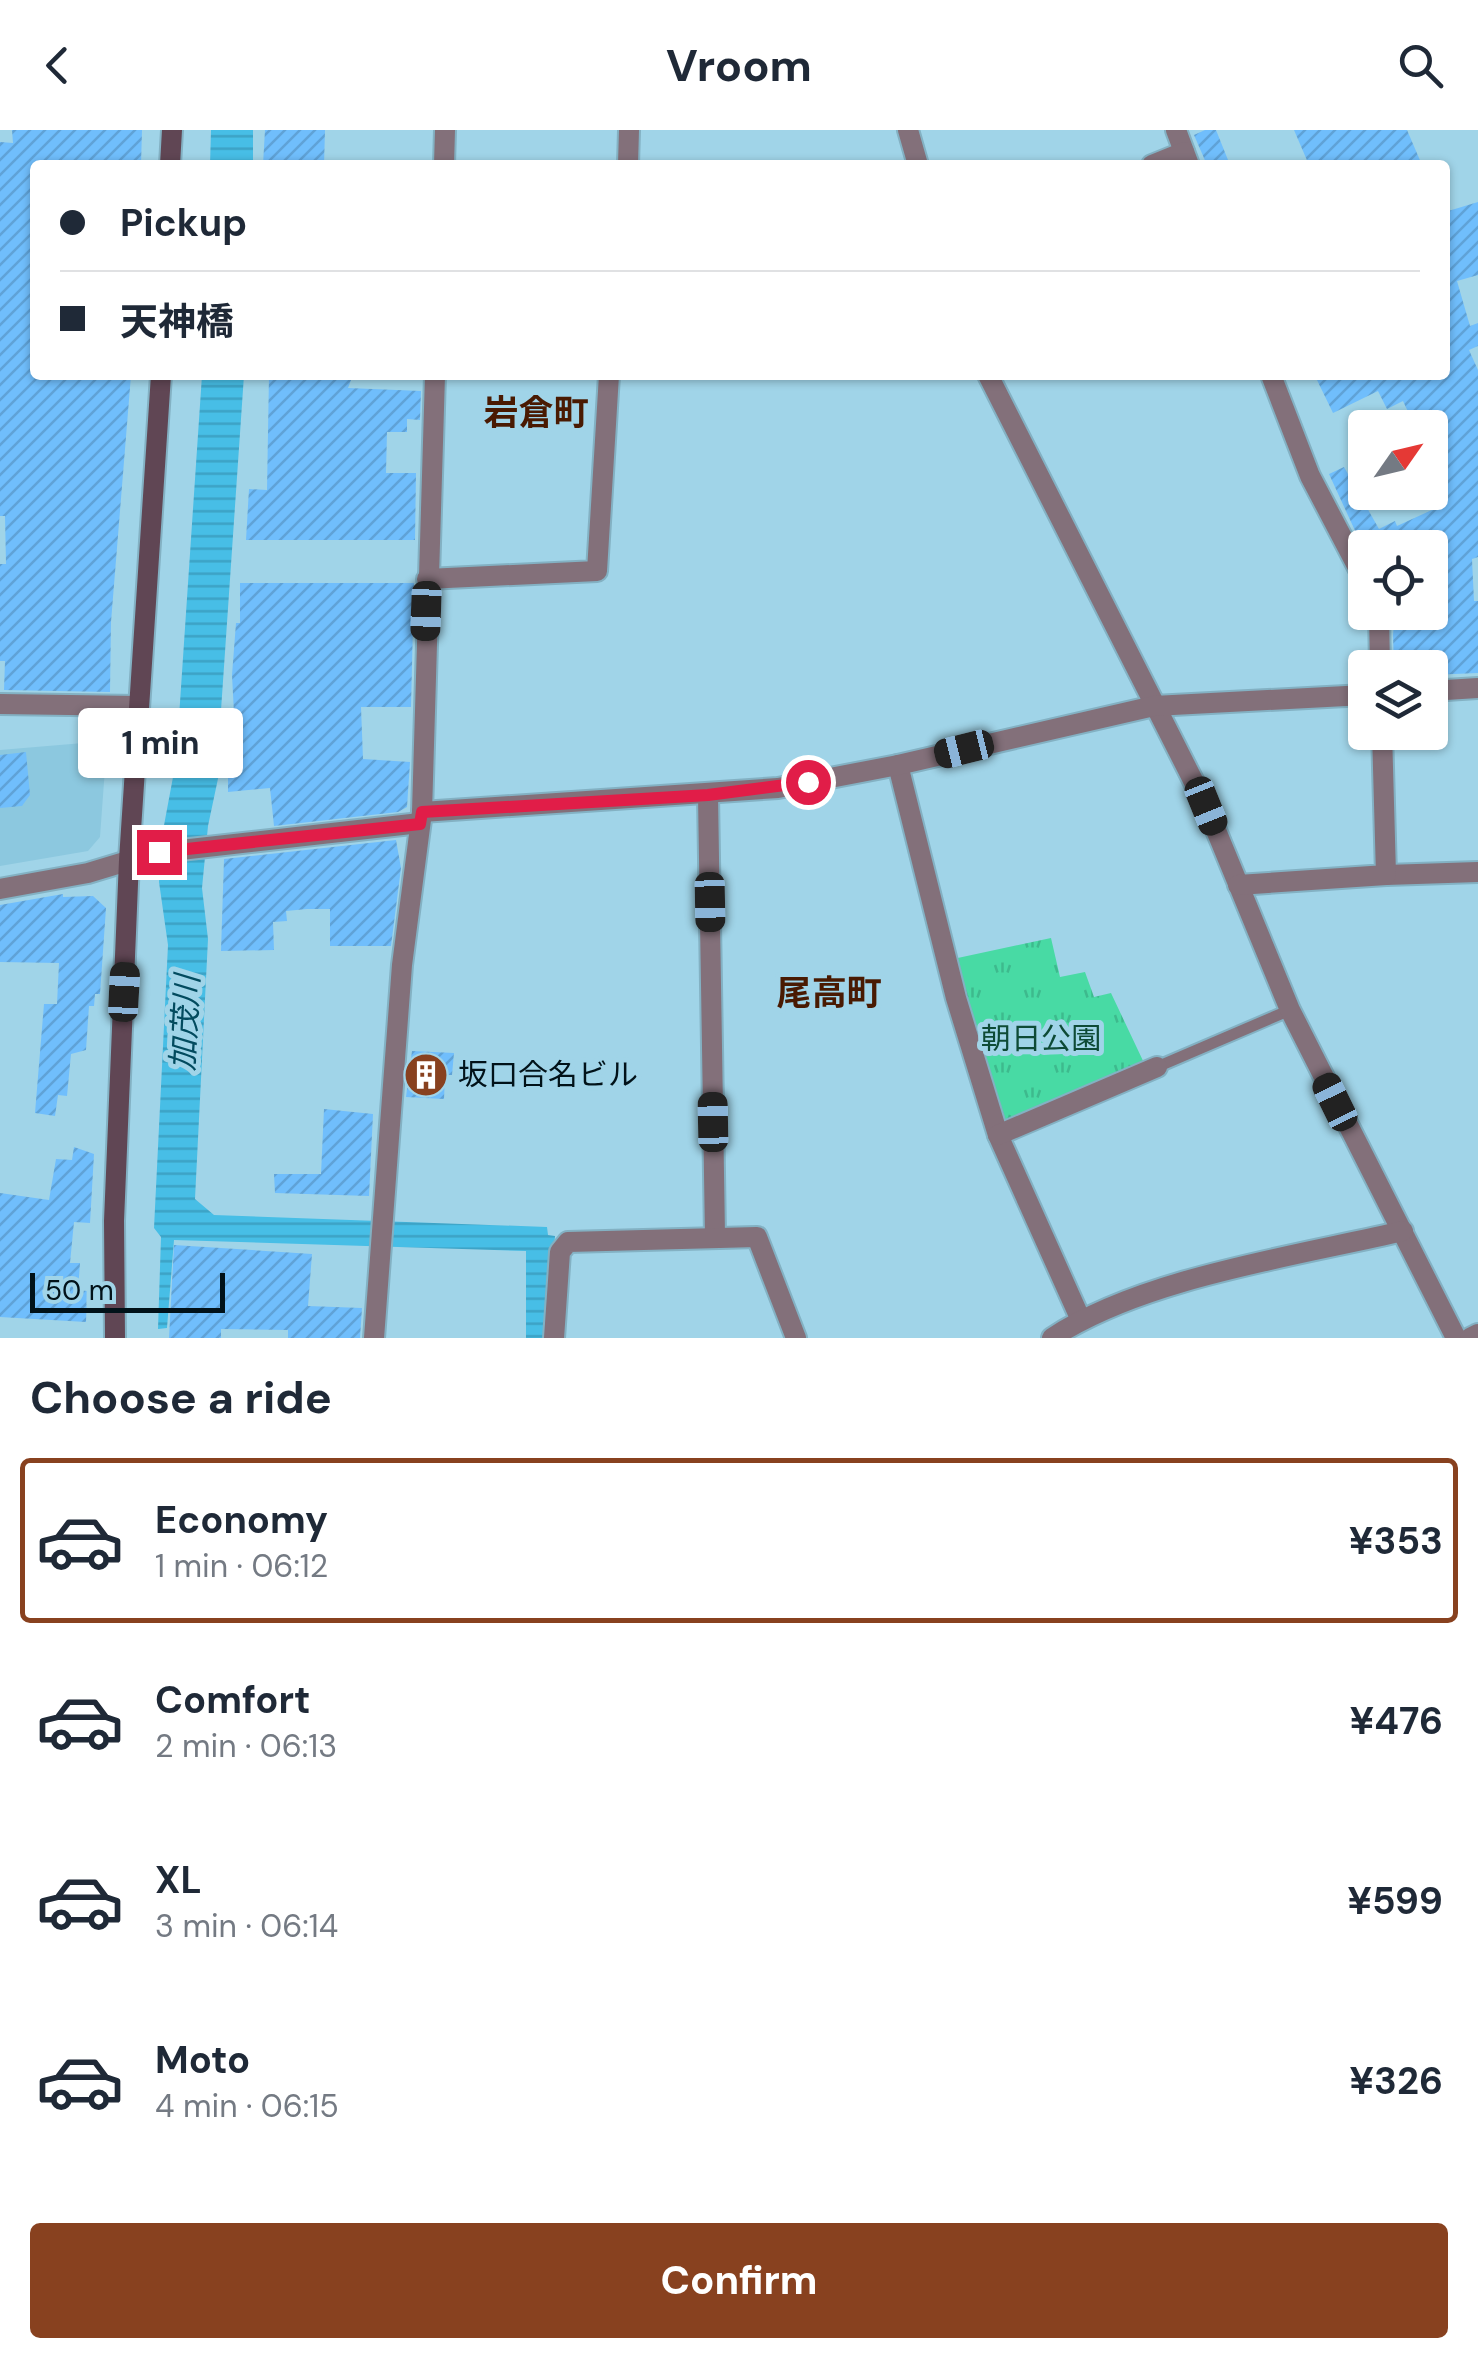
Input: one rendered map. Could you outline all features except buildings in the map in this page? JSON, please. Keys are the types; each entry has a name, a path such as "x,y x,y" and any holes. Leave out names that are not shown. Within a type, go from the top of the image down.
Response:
{"street":[{"path":"170,160 172,130"},
{"path":"444,160 445,130"},
{"path":"628,160 629,130"},
{"path":"908,130 917,160"},
{"path":"1176,130 1187,158"},
{"path":"115,1338 114,1221 129,860 161,380"},
{"path":"374,1338 402,965 421,818 435,380"},
{"path":"427,579 597,571 609,380"},
{"path":"991,380 1206,806 1290,1010 1456,1338"},
{"path":"1272,380 1310,476 1348,549"},
{"path":"1448,690 1478,688"},
{"path":"0,889 159,852 225,842 421,818 708,795 898,765 1154,706 1348,696"},
{"path":"0,704 138,706"},
{"path":"1383,750 1386,875"},
{"path":"898,765 956,998 998,1135 1080,1318"},
{"path":"708,795 715,1236"},
{"path":"1238,885 1478,872"},
{"path":"998,1135 1158,1067"},
{"path":"1054,1338 1080,1318 1234,1271 1403,1231"},
{"path":"554,1338 560,1252 568,1242 715,1236 757,1237 796,1338"},
{"path":"1470,1338 1478,1334"}],"lane":[{"path":"1158,1067 1290,1010"}],"shaded area":[{"path":"107,741 100,837 88,851 0,866 0,750"}],"green space":[{"name":"朝日公園","path":"1051,938 1060,977 1085,972 1094,997 1111,993 1145,1065 1009,1125 999,1121 953,959"}],"water":[{"path":"211,130 253,130 253,160 210,160"},
{"name":"加茂川","path":"202,380 244,380 220,725 227,736 208,826 202,888 208,939 195,1199 214,1215 547,1227 548,1235 555,1236 548,1338 526,1338 526,1251 174,1240 167,1328 158,1329 161,1237 154,1228 168,945 159,882 162,836 176,761 171,756 178,732"}],"place":[{"name":"坂口合名ビル","path":"426,1075"}],"district":[{"name":"岩倉町","path":"536,413"},
{"name":"尾高町","path":"829,993"}],"route":[{"path":"159,852 420,824 422,812 708,795 808,782"}]}
